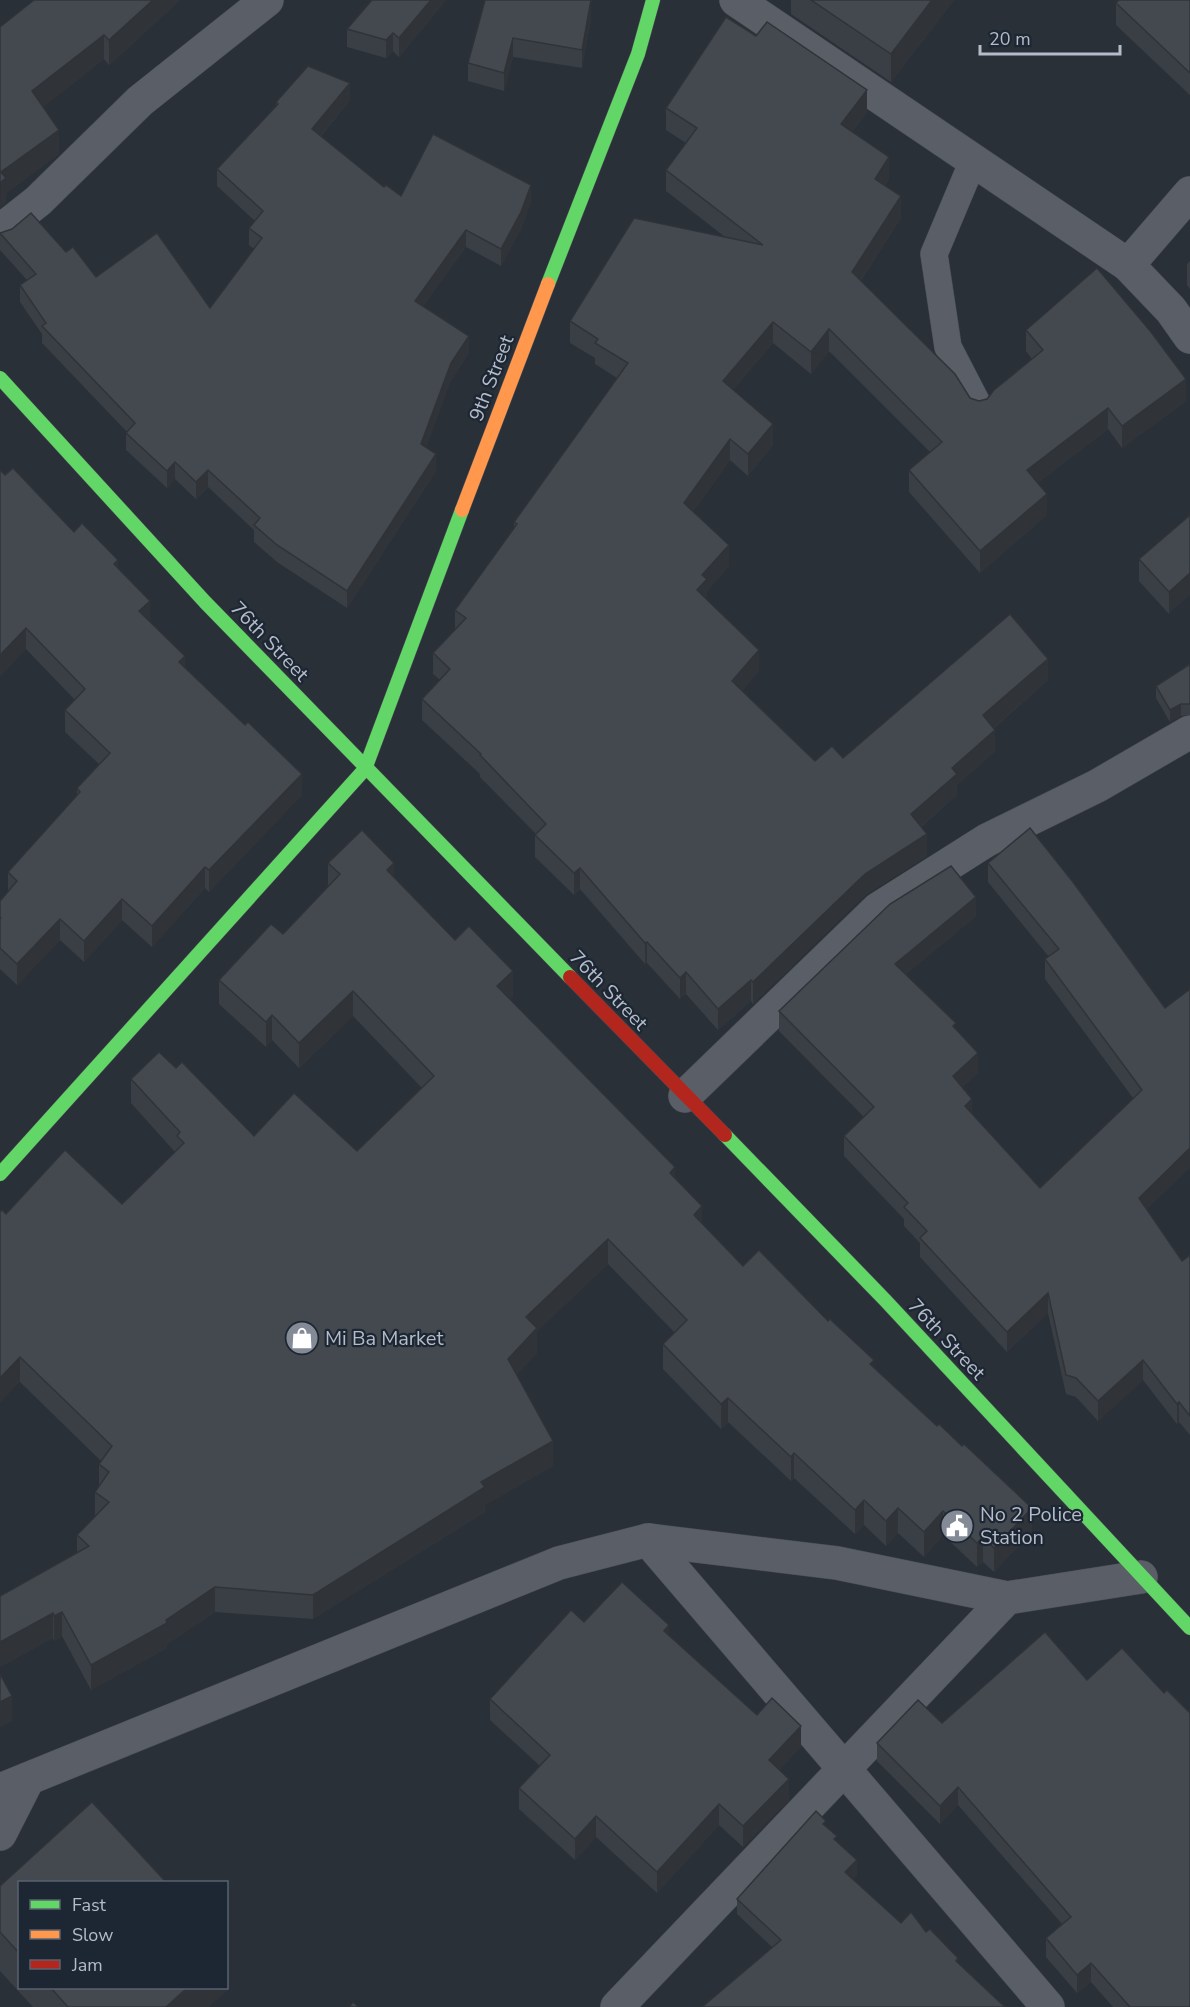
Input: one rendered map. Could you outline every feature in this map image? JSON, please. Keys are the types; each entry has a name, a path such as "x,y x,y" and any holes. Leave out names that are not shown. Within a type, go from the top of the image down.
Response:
{"street":[{"path":"0,231 38,201 140,101 267,0"},
{"name":"9th Street","path":"365,769 514,372 638,54 652,0"},
{"path":"736,0 1128,265 1171,310 1190,337"},
{"path":"1128,265 1190,193"},
{"name":"76th Street","path":"0,378 104,496 365,769 843,1256 1190,1628"},
{"path":"685,1096 878,909 987,840 1097,786 1190,732"},
{"path":"0,1174 365,769"},
{"path":"0,1834 14,1784 559,1563 648,1539 837,1563 1007,1598 1141,1576"},
{"path":"648,1539 1048,2007"},
{"path":"617,2007 1007,1598"}],"lane":[{"path":"973,161 934,254 948,347 979,407"}],"building":[{"path":"34,0 153,0 109,40 104,35 32,91 59,130 1,172 6,178 0,183 0,27"},
{"path":"372,0 431,0 399,38 393,33 386,40 347,29"},
{"path":"485,0 591,0 582,50 513,38 504,73 468,63"},
{"path":"811,0 932,0 891,54"},
{"path":"1119,0 1190,0 1190,73 1116,3"},
{"path":"726,17 756,36 767,22 867,90 841,124 889,157 875,179 901,196 852,272 955,374 970,398 979,401 987,399 994,390 1043,350 1026,330 1097,268 1151,332 1186,379 1122,426 1108,408 1027,470 1047,494 980,551 909,470 942,442 829,329 811,352 773,322 723,381 773,424 748,454 730,439 684,503 729,545 702,575 707,579 697,590 759,650 732,681 815,761 832,746 843,758 1010,614 1048,659 983,715 995,730 952,768 957,774 911,814 927,834 865,874 753,982 751,980 718,1009 686,972 680,978 647,942 645,943 580,868 574,873 535,835 546,824 481,754 422,699 450,669 433,653 466,618 455,610 517,524 514,522 628,363 595,343 598,339 570,321 634,218 763,245 666,170 697,128 666,108"},
{"path":"308,66 350,83 312,129 384,187 386,185 401,196 433,134 531,185 521,212 501,249 466,230 415,301 469,336 451,363 421,444 436,454 347,591 277,545 254,525 260,518 208,470 196,482 175,462 167,471 126,433 135,423 42,326 46,323 20,285 36,274 0,233 12,229 31,213 66,252 73,247 96,277 157,233 210,308 262,238 249,228 263,211 217,169 278,104 276,102"},
{"path":"13,468 74,532 82,523 118,560 114,564 150,601 139,611 185,656 179,662 245,725 248,722 302,774 209,870 205,867 152,926 122,899 84,941 60,919 17,964 0,948 0,901 17,881 8,872 80,792 77,788 110,753 65,710 85,689 26,628 0,655 0,470 5,475"},
{"path":"1190,515 1190,573 1169,592 1139,559"},
{"path":"1190,664 1190,704 1181,704 1170,710 1156,686"},
{"path":"1030,828 1073,882 1165,1008 1190,989 1190,1148 1139,1198 1182,1261 1190,1255 1190,1416 1179,1402 1177,1404 1143,1360 1098,1401 1076,1378 1066,1375 1048,1293 1007,1332 920,1238 927,1231 904,1207 908,1203 844,1136 874,1107 779,1011 890,904 951,866 976,897 895,964 956,1023 953,1026 978,1053 953,1076 972,1099 965,1106 1040,1188 1142,1090 1045,959 1059,949 988,863"},
{"path":"362,830 394,863 387,870 455,940 469,926 513,971 497,986 675,1167 670,1173 702,1206 694,1215 743,1266 759,1250 828,1321 830,1319 874,1360 870,1364 937,1426 939,1424 962,1446 964,1444 1032,1508 994,1548 983,1537 977,1543 943,1511 924,1532 898,1508 886,1521 864,1500 855,1510 794,1453 791,1457 728,1398 721,1404 663,1344 687,1320 608,1239 526,1317 537,1328 508,1359 553,1441 481,1482 485,1487 313,1595 215,1587 166,1620 167,1623 91,1665 62,1612 54,1616 53,1613 0,1642 0,1596 89,1546 77,1535 109,1502 95,1492 109,1472 99,1464 112,1446 20,1357 0,1378 0,1212 2,1210 6,1214 65,1150 122,1204 184,1143 177,1136 180,1132 131,1079 159,1052 176,1068 182,1062 254,1136 294,1093 357,1151 434,1076 353,991 299,1043 272,1015 266,1022 219,980 271,924 283,934 340,874 328,863"},
{"path":"622,1582 669,1625 664,1631 757,1715 772,1698 801,1726 769,1760 789,1779 743,1826 719,1804 657,1872 596,1816 575,1839 519,1788 550,1755 490,1699 571,1610 584,1622"},
{"path":"1045,1632 1087,1680 1122,1648 1164,1693 1167,1690 1190,1713 1190,2007 1130,2007 1091,1963 1077,1975 1046,1938 1071,1917 958,1787 940,1806 877,1743 918,1700 942,1723"},
{"path":"0,1674 12,1696 0,1702"},
{"path":"92,1802 165,1881 18,1881 18,1952 0,1932 0,1886"},
{"path":"816,1811 826,1821 823,1824 837,1836 834,1839 857,1860 845,1872 901,1923 911,1912 926,1932 930,1929 958,1958 956,1961 1005,2007 702,2007 781,1940 737,1899"},
{"path":"52,1989 186,1989 166,2007 68,2007"},
{"path":"353,2002 359,2007 349,2007"}],"traffic: fast":[{"path":"548,284 638,54 653,0"},
{"path":"0,378 205,602 570,977"},
{"path":"0,1174 365,769 462,510"},
{"path":"725,1135 885,1300 1190,1628"}],"traffic: slow":[{"path":"462,510 548,284"}],"traffic: jam":[{"path":"570,977 725,1135"}],"place":[{"name":"Mi Ba Market","path":"302,1338"},
{"name":"No 2 Police Station","path":"957,1526"}]}
